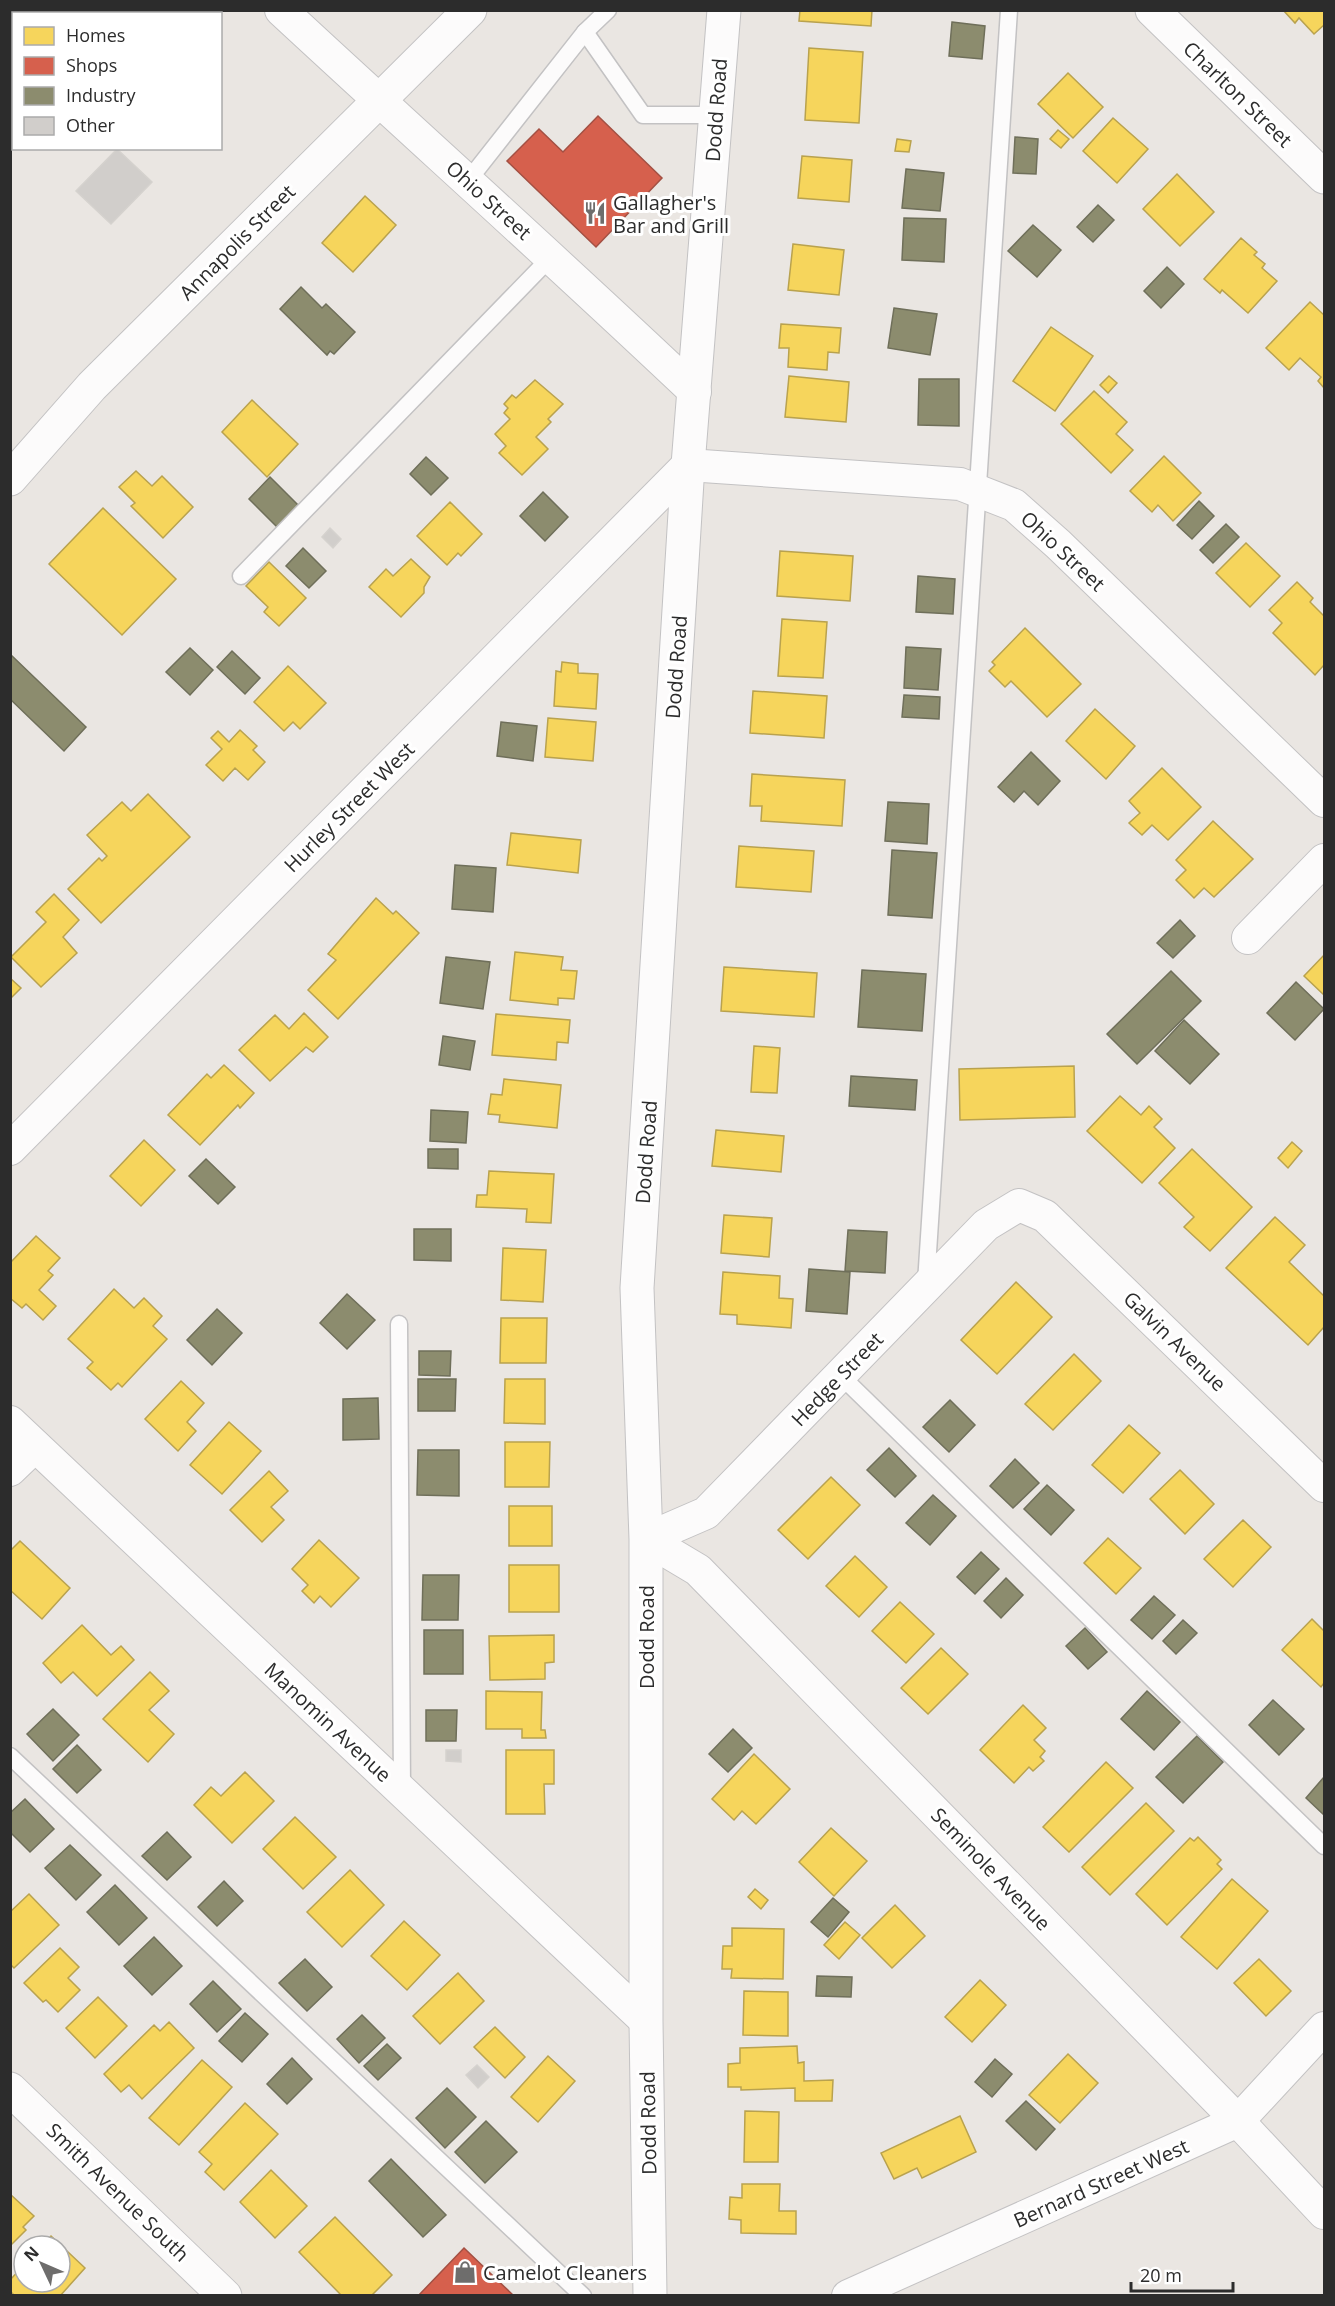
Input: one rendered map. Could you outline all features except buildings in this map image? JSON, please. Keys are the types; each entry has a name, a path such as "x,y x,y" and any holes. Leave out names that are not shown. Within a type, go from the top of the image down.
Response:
{"street":[{"name":"Ohio Street","path":"281,10 467,182 552,256 695,392"},
{"name":"Annapolis Street","path":"10,479 92,386 470,10"},
{"name":"Dodd Road","path":"650,2295 646,2021 646,1539 637,1288 688,465 724,10"},
{"name":"Charlton Street","path":"1152,10 1324,177"},
{"name":"Ohio Street","path":"688,465 960,484 1014,505 1058,544 1324,801"},
{"name":"Hurley Street West","path":"10,1149 688,465"},
{"path":"1248,938 1324,860"},
{"name":"Hedge Street","path":"646,1539 706,1513 986,1225 1019,1205"},
{"name":"Galvin Avenue","path":"1019,1205 1046,1216 1324,1486"},
{"name":"Manomin Avenue","path":"10,1422 646,2021"},
{"path":"10,1470 35,1446"},
{"name":"Seminole Avenue","path":"646,1539 698,1570 1238,2121 1324,2213"},
{"name":"Bernard Street West","path":"848,2295 1238,2121 1324,2028"},
{"name":"Smith Avenue South","path":"10,2089 225,2295"}],"lane":[{"path":"467,182 585,32 608,10"},
{"path":"926,1287 1009,10"},
{"path":"585,32 643,115 716,115"},
{"path":"241,576 552,256"},
{"path":"399,1324 402,1790"},
{"path":"840,1376 1324,1846"},
{"path":"10,1756 584,2295"}],"place":[{"name":"Gallagher's Bar and Grill","path":"595,213"},
{"name":"Camelot Cleaners","path":"465,2272"}]}
